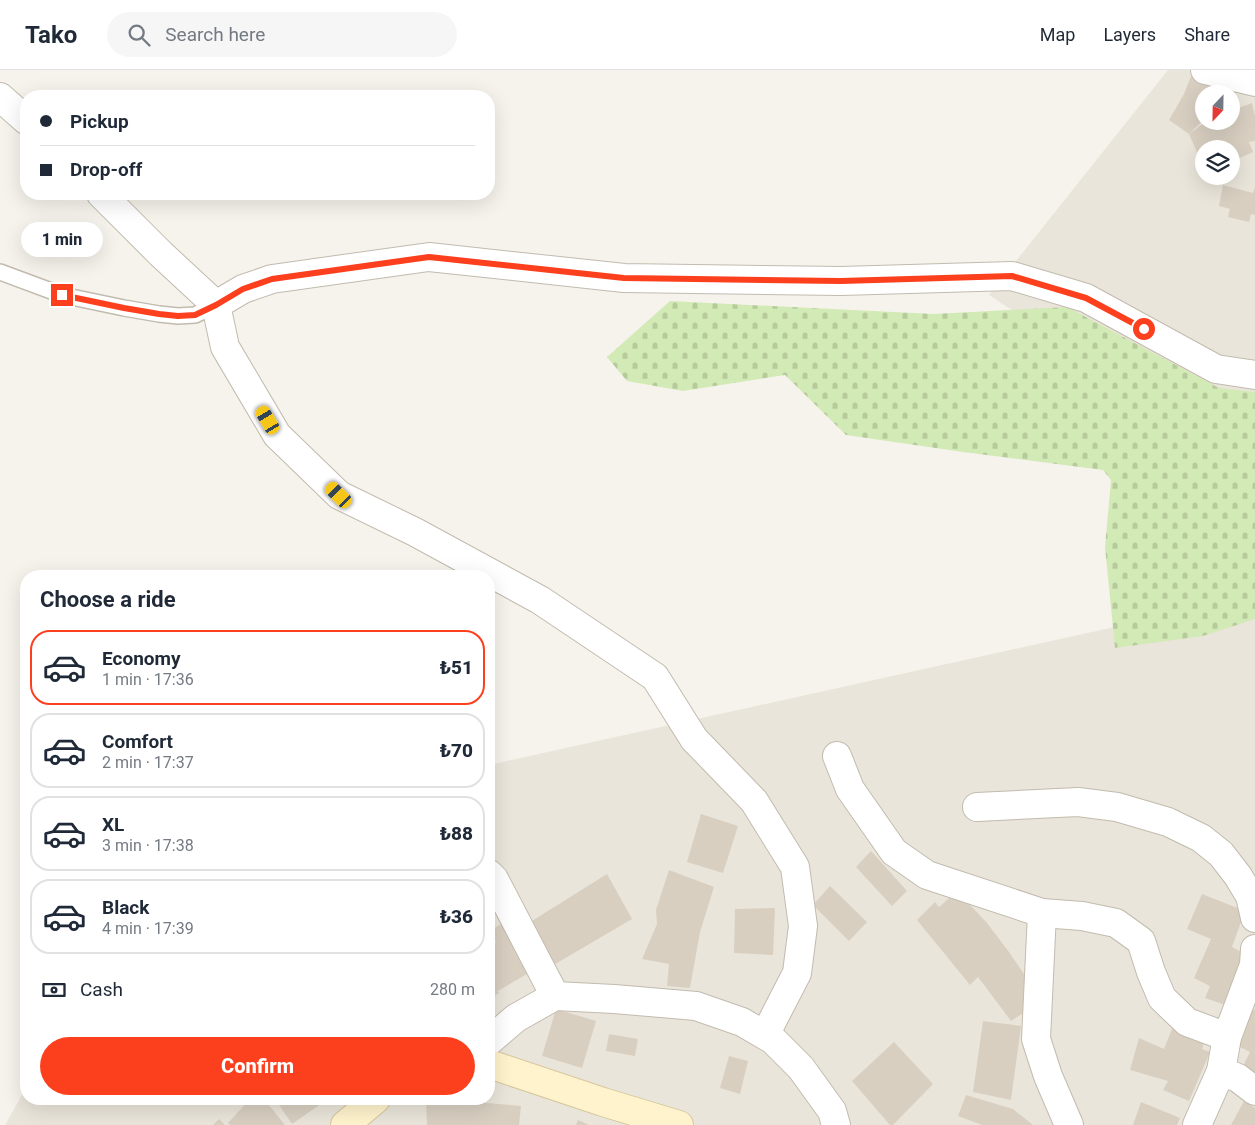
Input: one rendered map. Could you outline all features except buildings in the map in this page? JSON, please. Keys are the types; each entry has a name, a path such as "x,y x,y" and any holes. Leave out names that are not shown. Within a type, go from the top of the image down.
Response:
{"street":[{"path":"1205,70 1255,82"},
{"path":"0,97 20,115"},
{"path":"107,200 216,305 224,347 277,435 339,495 484,570"},
{"path":"216,305 243,289 272,279 429,257 624,278 841,281 1012,276 1086,298 1216,369 1255,375"},
{"path":"495,576 540,600 655,677 694,739 754,801 795,867 803,926 797,973 765,1035"},
{"path":"838,756 850,789 894,852 927,875 1042,913 1082,916 1116,922 1141,941 1162,998 1187,1022 1227,1036"},
{"path":"977,806 1078,802 1117,808 1168,822 1201,838 1221,854 1250,896 1255,918"},
{"path":"495,881 555,996"},
{"path":"1042,913 1036,1039 1048,1076 1069,1125"},
{"path":"1197,1125 1221,1071 1227,1036 1254,965 1255,949"},
{"path":"495,1036 516,1018 555,996 696,1006 742,1022 773,1040 801,1068 832,1111 836,1125"},
{"path":"495,1066 679,1125"},
{"path":"1221,1071 1238,1078 1255,1091"},
{"path":"345,1125 369,1105"}],"lane":[{"path":"0,272 62,295 159,314 195,315 216,305"}],"shaded area":[{"path":"1168,70 1255,70 1255,431 1197,431 989,295"},
{"path":"1255,596 1255,1125 5,1125 20,1099 20,1105 495,1105 495,764"}],"green space":[{"path":"670,301 934,314 1067,307 1219,388 1255,392 1255,619 1203,636 1115,648 1105,547 1111,480 1103,470 846,435 785,375 683,391 627,381 607,357"}],"route":[{"path":"62,295 159,314 195,315 243,289 272,279 429,257 624,278 841,281 1012,276 1086,298 1144,329"}]}
